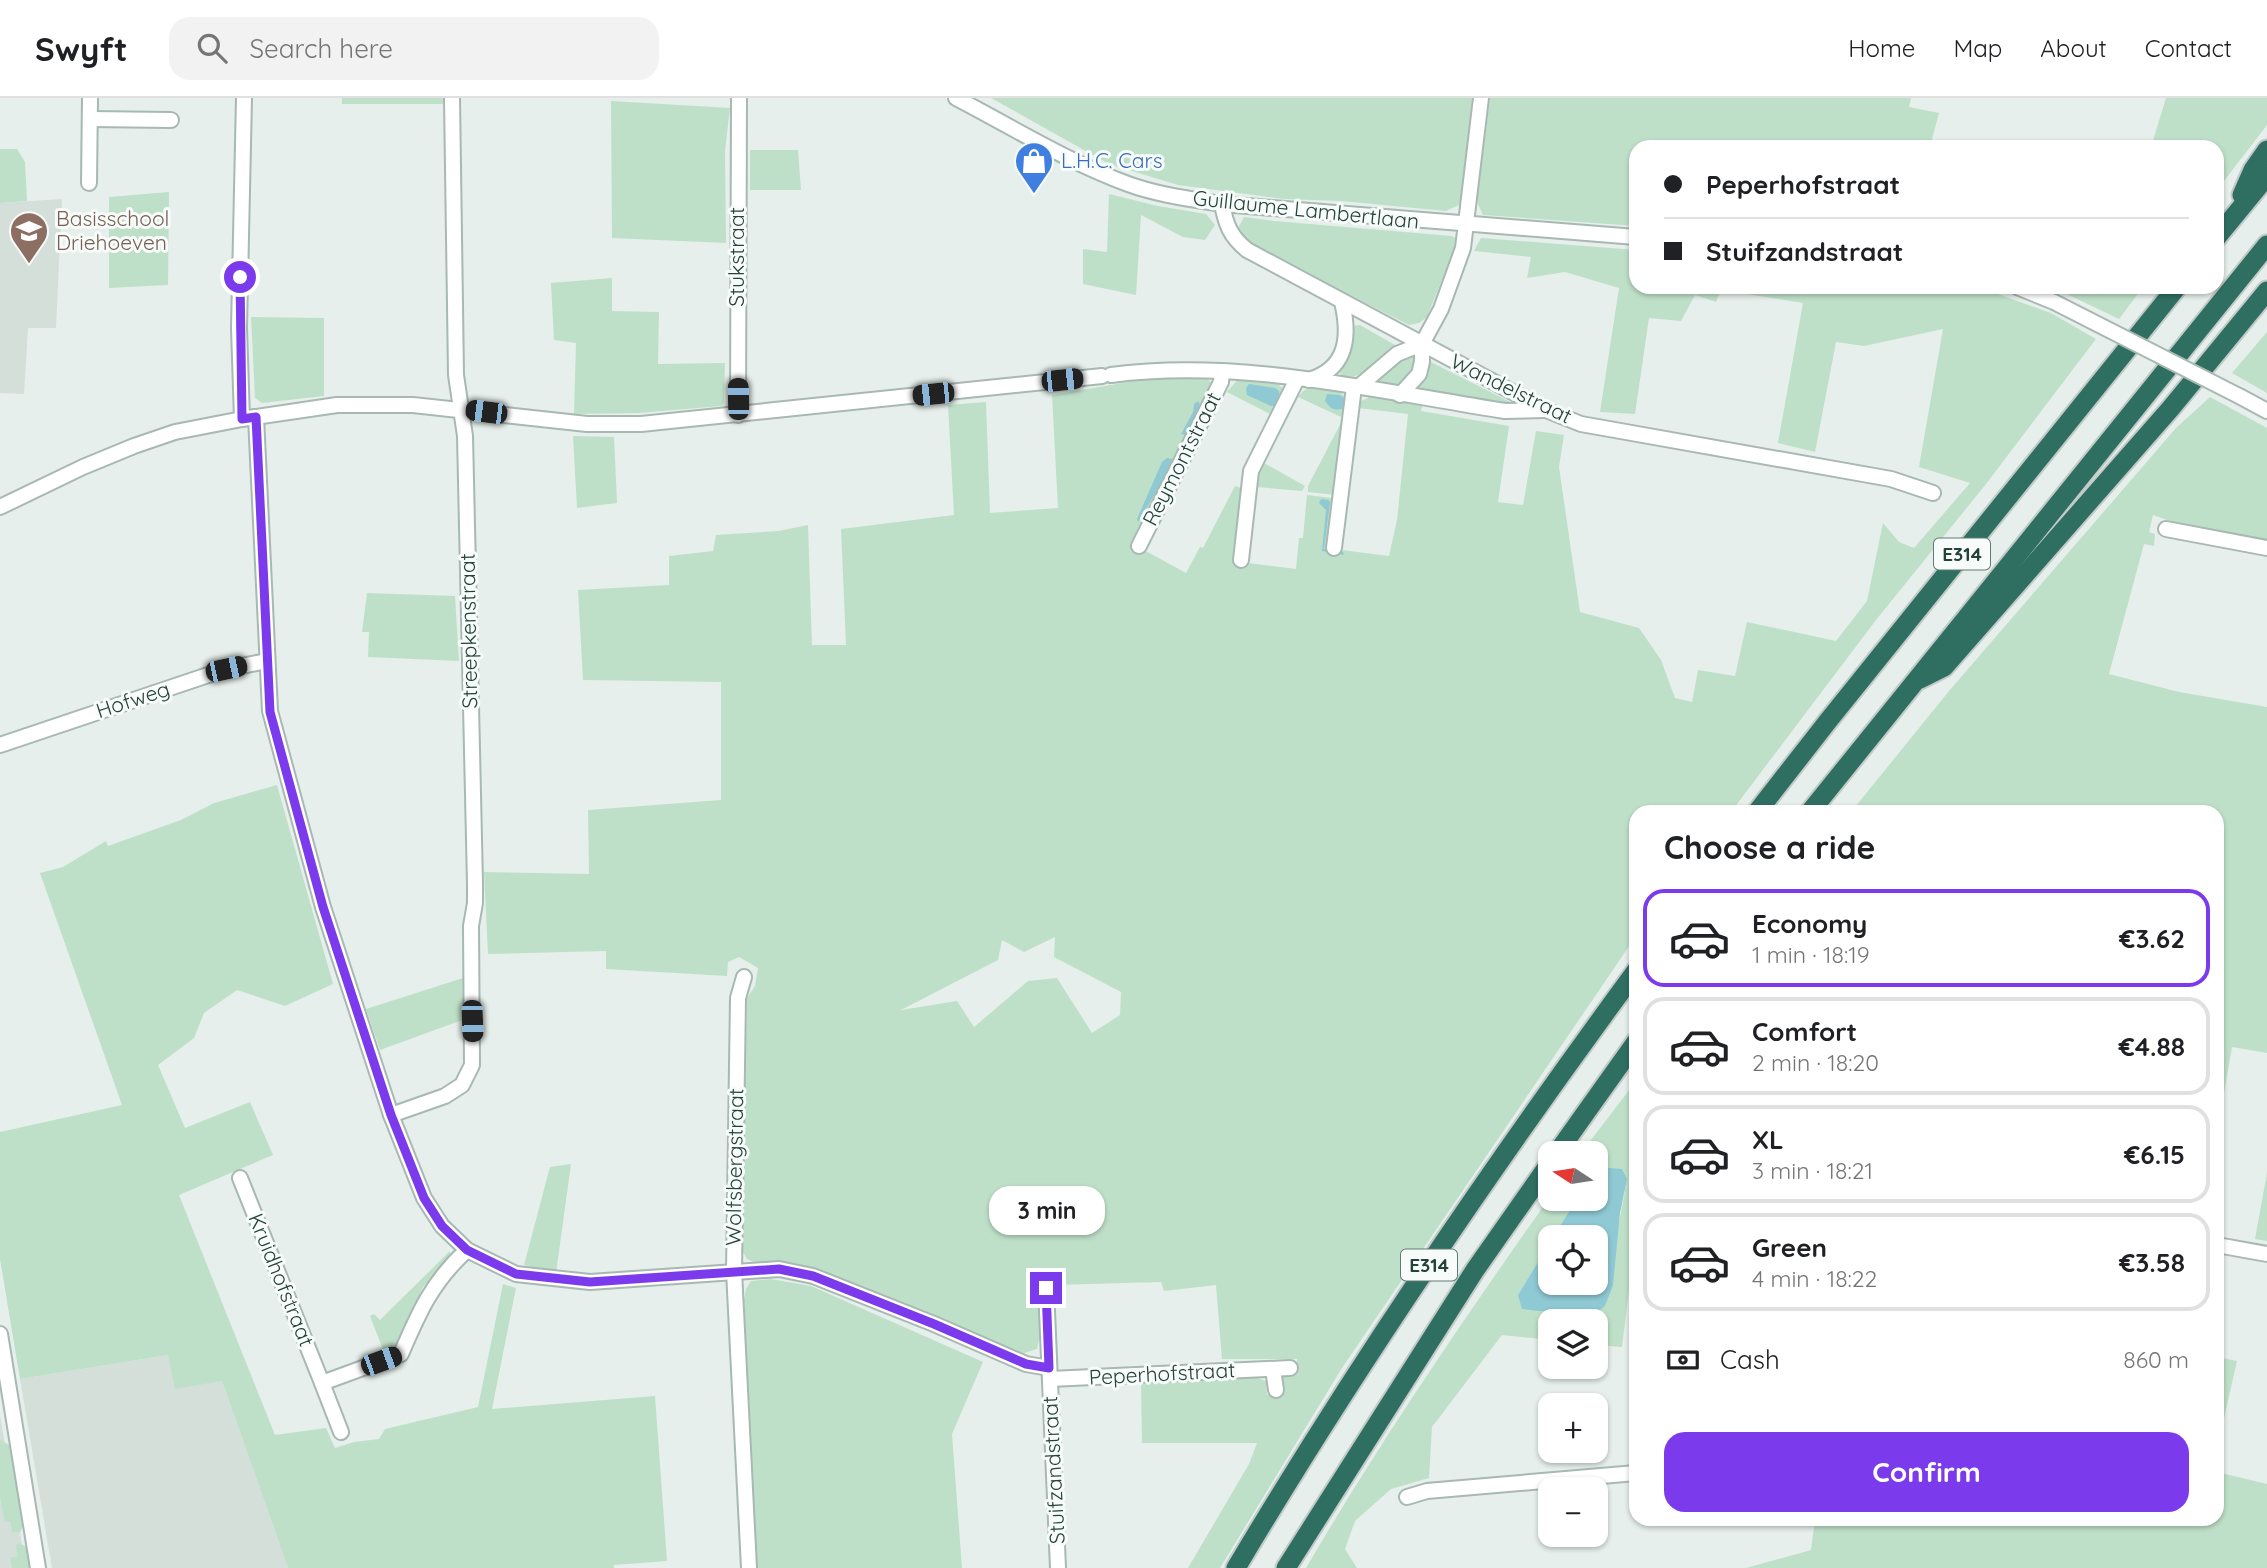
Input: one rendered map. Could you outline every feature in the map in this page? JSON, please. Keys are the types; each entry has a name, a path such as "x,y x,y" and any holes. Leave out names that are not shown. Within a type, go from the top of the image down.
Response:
{"highway":[{"path":"2232,219 2253,170 2267,150"},
{"path":"2224,229 2267,176"},
{"name":"E314","path":"1816,805 2267,245"},
{"path":"1913,683 1944,667 2171,408 2267,291"},
{"name":"E314","path":"1762,805 2171,294"},
{"name":"E314","path":"1236,1568 1440,1249 1629,981"},
{"path":"1566,1141 1629,1052"},
{"name":"E314","path":"1286,1568 1468,1281 1538,1180"}],"street":[{"path":"89,183 90,98"},
{"name":"Peperhofstraat","path":"244,98 240,328 270,712 323,907 391,1115 424,1198 442,1226 467,1250 516,1274 590,1282 779,1269 813,1276 1049,1374 1290,1368"},
{"name":"Streepkenstraat","path":"391,1115 445,1096 462,1085 472,1065 471,926 475,894 465,436 456,375 452,98"},
{"name":"Stukstraat","path":"738,415 739,98"},
{"name":"Guillaume Lambertlaan","path":"956,98 1108,176 1171,195 1222,204 1629,237"},
{"path":"1400,395 1419,374 1422,344 1441,309 1463,248 1481,98"},
{"path":"90,119 171,120"},
{"name":"Wandelstraat","path":"1222,204 1228,231 1234,240 1247,250 1546,410 1581,424 1891,479 1933,494"},
{"path":"2034,294 2267,411"},
{"path":"1241,560 1251,471 1302,380 1329,371 1342,354 1347,331 1342,302"},
{"path":"1334,548 1355,387 1397,354 1422,344"},
{"path":"0,507 135,446 175,432 337,405 413,405 587,424 641,424 1153,370 1222,371 1355,387 1505,411 1546,410"},
{"name":"Reymontstraat","path":"1139,546 1222,382 1222,371"},
{"path":"2166,529 2267,548"},
{"name":"Hofweg","path":"0,745 226,669 267,661"},
{"name":"Wolfsbergstraat","path":"744,977 738,998 734,1271 749,1568"},
{"name":"Kruidhofstraat","path":"240,1178 341,1432"},
{"path":"2224,1246 2267,1254"},
{"path":"322,1383 401,1354 425,1298 467,1250"},
{"name":"Stuifzandstraat","path":"1046,1288 1058,1568"},
{"path":"0,1334 38,1568"},
{"path":"1273,1369 1276,1390"},
{"path":"1406,1497 1427,1490 1629,1474"}],"shaded area":[{"name":"Basisschool Driehoeven","path":"62,199 56,328 28,328 24,394 0,393 0,203"},
{"path":"168,1355 222,1381 288,1568 52,1568 20,1379"},
{"path":"0,1415 26,1568 0,1568"}],"green space":[{"path":"342,98 443,98 443,104 342,104"},
{"path":"991,98 1472,98 1462,194 1459,205 1446,211 1341,201 1284,199 1178,185 1109,164"},
{"path":"1490,98 1911,98 1909,107 1939,113 1932,140 1629,140 1629,225 1483,215 1477,202"},
{"path":"2166,98 2267,98 2267,125 2224,181 2224,140 2153,140"},
{"path":"611,101 730,108 725,151 726,243 612,238"},
{"path":"0,149 17,149 25,162 27,201 0,203"},
{"path":"750,150 798,150 801,190 750,190"},
{"path":"169,192 168,285 109,288 109,197"},
{"path":"1109,194 1206,214 1215,225 1205,240 1183,237 1141,215 1136,295 1083,284 1083,249 1107,252"},
{"path":"1244,217 1452,236 1455,238 1455,247 1427,317 1419,323 1409,325 1244,239 1238,228"},
{"path":"1481,238 1629,249 1629,294 1719,294 1716,302 1695,295 1681,321 1649,318 1635,414 1600,412 1619,288 1565,272 1527,278 1531,257 1474,251"},
{"path":"612,278 612,311 659,312 658,364 725,363 722,406 639,413 574,414 576,343 554,340 551,283"},
{"path":"1746,294 1998,294 2051,313 2096,339 1986,484 1876,620 1736,805 1629,805 1629,946 1342,1368 1220,1568 1188,1568 1249,1464 1257,1443 1142,1443 1141,1382 1255,1377 1266,1381 1267,1395 1280,1392 1281,1379 1287,1372 1297,1371 1297,1359 1222,1359 1216,1285 1164,1291 1161,1282 1054,1285 1053,1276 1037,1278 1041,1331 1037,1349 1024,1353 803,1265 756,1263 747,1259 741,1249 747,998 755,986 758,968 739,957 728,962 727,976 606,969 606,951 488,954 484,872 589,874 588,810 721,800 721,682 583,680 578,590 669,585 669,556 713,551 716,535 779,531 808,525 812,645 846,645 841,529 954,515 948,405 986,402 990,513 1058,508 1052,395 1146,379 1204,376 1214,388 1168,479 1164,478 1155,497 1158,499 1155,503 1152,502 1142,521 1145,523 1143,528 1139,526 1131,543 1186,573 1200,547 1203,548 1235,486 1241,488 1235,538 1239,539 1239,542 1234,542 1233,561 1296,569 1299,538 1303,538 1307,495 1332,498 1329,521 1333,522 1332,528 1328,528 1326,548 1389,556 1397,520 1408,414 1358,408 1359,402 1369,395 1423,403 1421,411 1509,426 1498,502 1523,505 1536,431 1564,435 1559,467 1580,612 1639,628 1661,660 1675,698 1692,702 1698,670 1735,676 1747,622 1836,641 1867,601 1883,523 1899,542 1914,548 1970,483 1919,467 1943,329 1864,346 1836,342 1815,452 1778,443 1803,303","holes":["1055,937 1054,957 1121,992 1120,1015 1092,1033 1057,978 1028,981 974,1027 957,1001 901,1010 998,960 1002,940 1024,952"]},
{"path":"2067,294 2138,294 2119,319"},
{"path":"251,317 324,318 324,396 262,403 255,398"},
{"path":"1360,325 1395,345 1373,368 1356,376 1342,377 1339,370 1353,326"},
{"path":"2267,332 2267,393 2232,373"},
{"path":"1413,353 1417,361 1411,377 1398,387 1379,385 1378,377 1400,356"},
{"path":"1427,360 1518,406 1412,392"},
{"path":"1239,378 1267,380 1279,384 1285,395 1279,408 1270,414 1227,392"},
{"path":"1309,386 1336,390 1346,397 1346,407 1341,417 1298,397"},
{"path":"2210,397 2267,428 2267,541 2181,525 2153,515 2149,532 2155,534 2154,546 2144,544 2109,674 2179,692 2267,707 2267,1053 2232,1047 2224,1093 2224,805 1857,805 1949,691 2176,428"},
{"path":"1343,419 1336,495 1308,492 1308,486"},
{"path":"573,436 614,437 617,503 577,508"},
{"path":"1264,463 1305,486 1302,491 1257,487"},
{"path":"367,593 455,596 459,661 368,657 369,632 362,632"},
{"path":"277,785 333,984 285,1006 237,990 204,1013 194,1038 158,1065 185,1128 250,1102 273,1155 179,1195 275,1435 326,1428 335,1448 379,1439 385,1429 478,1407 503,1284 516,1288 492,1409 655,1396 667,1561 614,1565 614,1568 288,1568 222,1381 175,1389 168,1355 20,1379 0,1259 0,1132 122,1105 40,873 63,867 106,841 108,846 181,820 214,803"},
{"path":"463,978 465,1019 380,1050 366,1009"},
{"path":"1629,1090 1629,1290 1622,1347 1608,1346 1608,1309 1594,1309 1598,1295 1608,1295 1608,1263 1617,1234 1627,1179 1608,1172 1608,1141 1590,1141"},
{"path":"571,1164 556,1273 524,1265 550,1167"},
{"path":"2267,1173 2267,1241 2255,1239"},
{"path":"1540,1211 1569,1211 1561,1225 1538,1225 1538,1262 1518,1295 1554,1309 1538,1309 1538,1339 1502,1335 1432,1427 1429,1478 1391,1489 1355,1521 1345,1549 1357,1568 1306,1568 1424,1380"},
{"path":"450,1251 450,1256 423,1287 394,1349 384,1352 370,1316 374,1314 380,1320"},
{"path":"771,1279 811,1286 983,1362 952,1434 962,1568 757,1568 744,1300 751,1281"},
{"path":"2224,1358 2237,1361 2224,1418"},
{"path":"0,1440 11,1446 24,1524 20,1532 12,1532 10,1521 5,1522 0,1497"},
{"path":"2224,1474 2267,1484 2267,1568 1746,1568 1811,1550 1814,1526 2224,1526"},
{"path":"19,1543 29,1548 32,1568 12,1568 10,1558 17,1557 16,1546"}],"water":[{"path":"1249,384 1279,391 1280,401 1277,406 1247,395 1246,388"},
{"path":"1327,394 1340,395 1345,399 1344,408 1338,410 1331,407 1325,401"},
{"path":"1198,401 1202,407 1186,435 1181,434 1193,412 1194,404"},
{"path":"1167,458 1172,459 1173,464 1138,522 1162,462"},
{"path":"1321,499 1329,500 1330,503 1324,549 1343,552 1344,555 1322,551 1326,510 1319,503"},
{"path":"1608,1168 1622,1169 1627,1179 1620,1213 1613,1285 1605,1306 1601,1309 1522,1309 1518,1295 1538,1262 1538,1295 1608,1295 1608,1225 1561,1225 1569,1211 1608,1211"}],"place":[{"name":"L.H.C. Cars","path":"1034,195"},
{"name":"Basisschool Driehoeven","path":"29,265"}],"route":[{"path":"240,277 242,419 256,417 270,712 323,907 391,1115 424,1198 442,1226 467,1250 516,1274 590,1282 779,1269 813,1276 1026,1364 1049,1368 1046,1288"}]}
